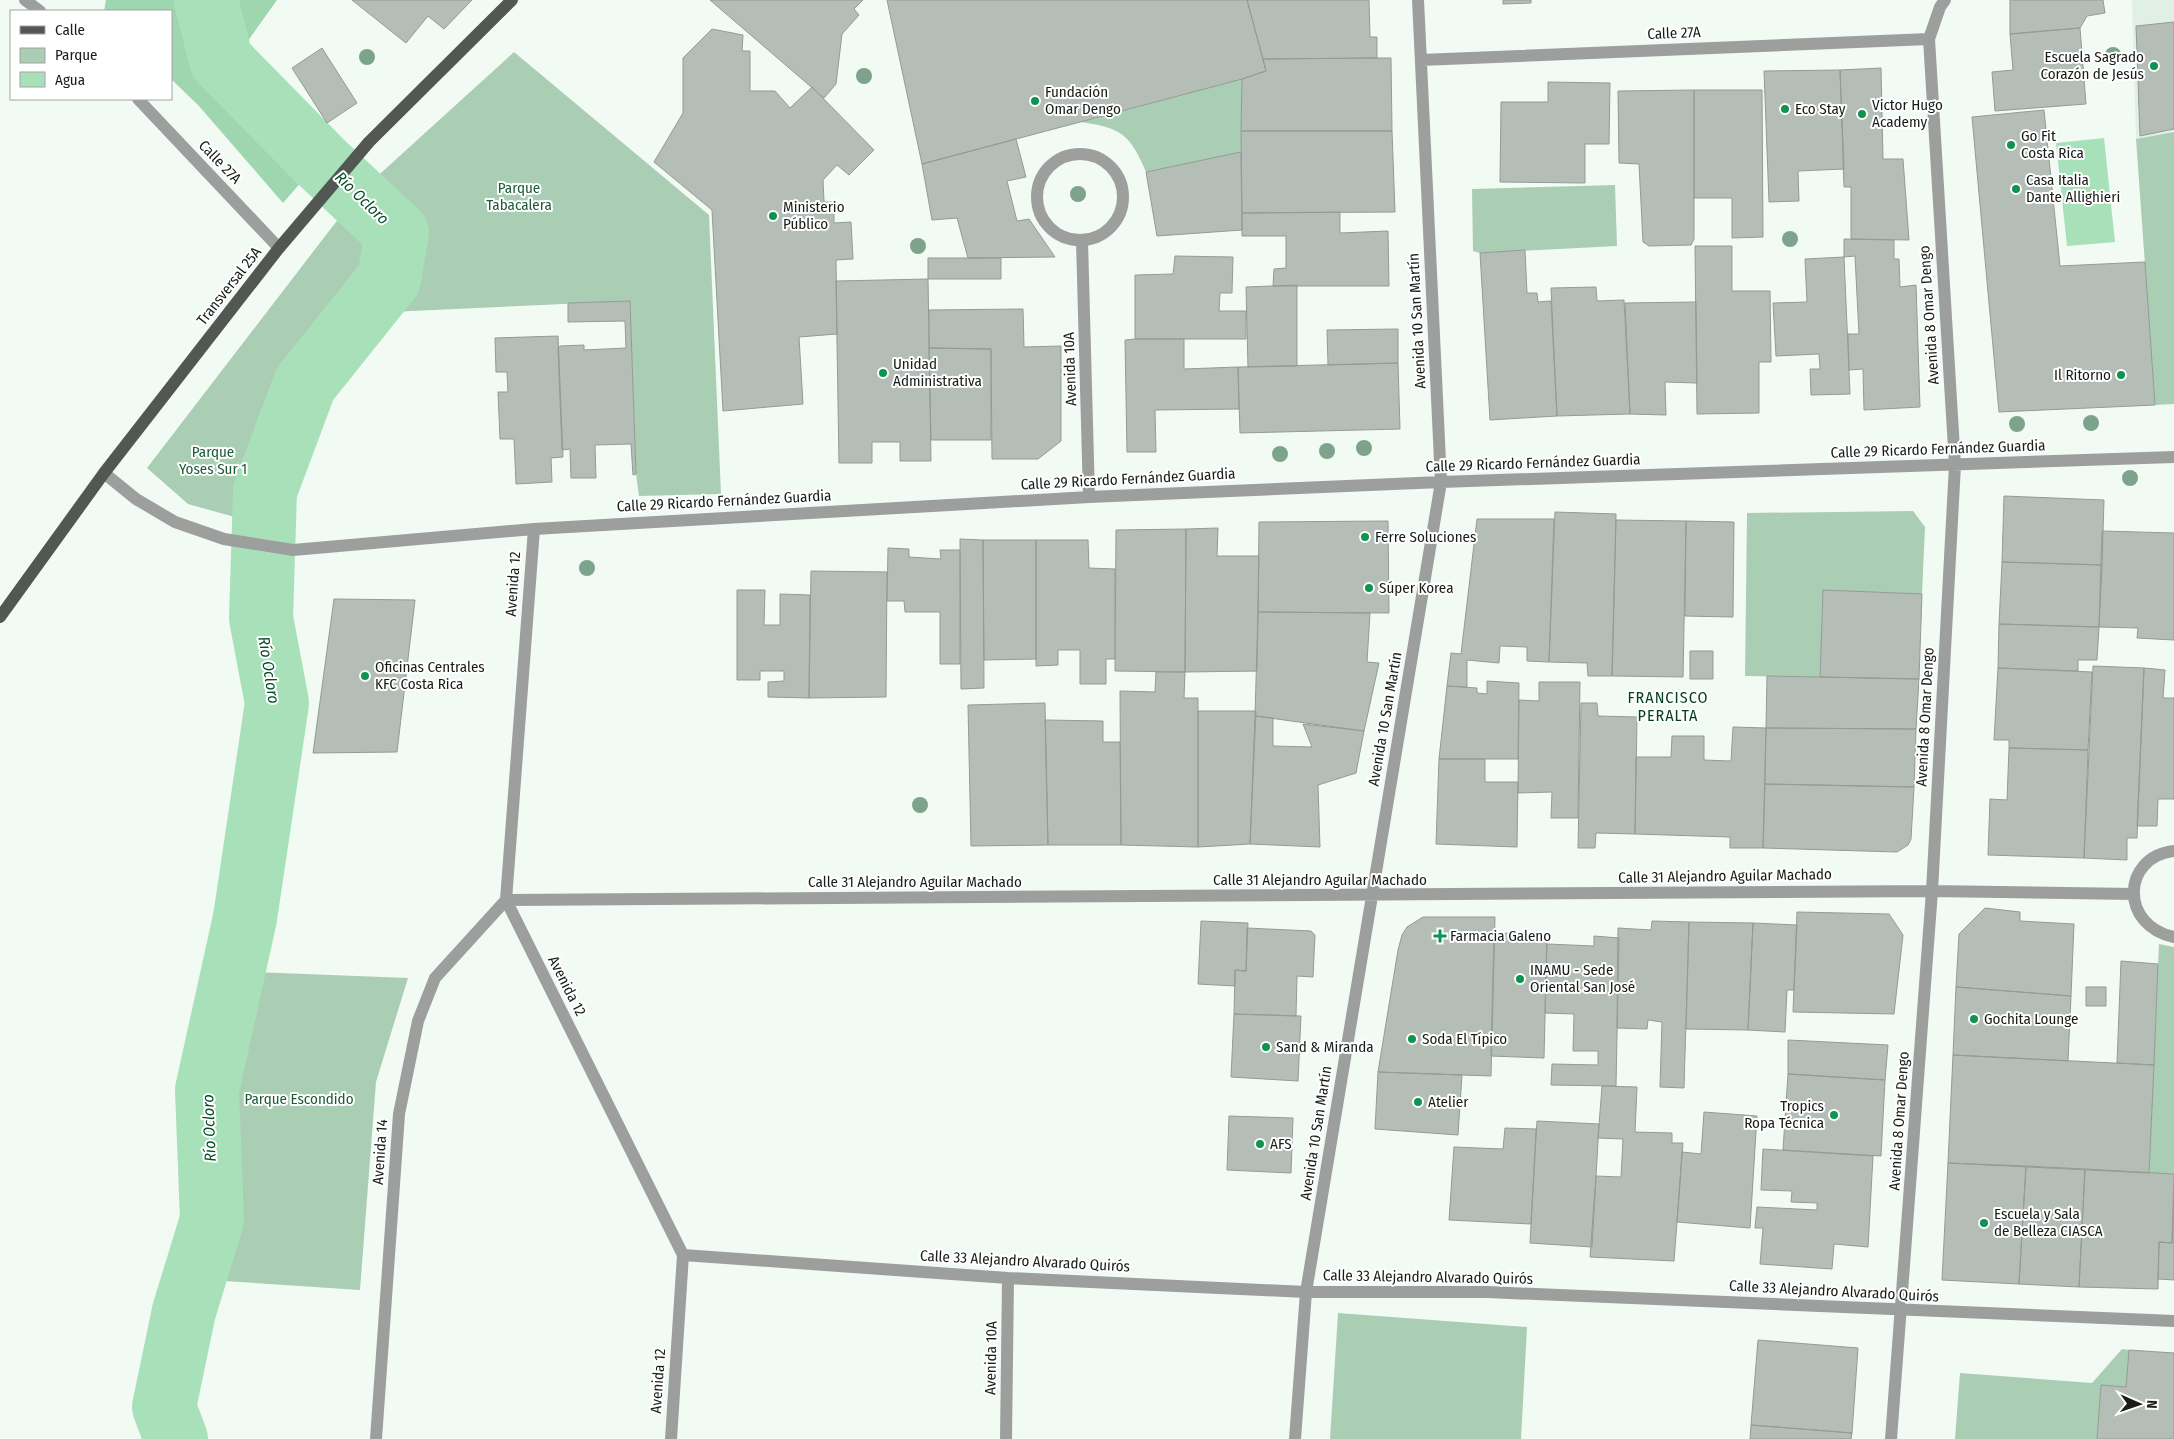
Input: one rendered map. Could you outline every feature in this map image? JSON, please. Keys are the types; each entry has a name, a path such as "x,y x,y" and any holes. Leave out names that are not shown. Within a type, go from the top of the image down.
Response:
{"main road":[{"name":"Transversal 25A","path":"0,617 104,473 288,237 369,142 512,0"}],"street":[{"path":"26,0 39,10"},
{"name":"Avenida 10 San Martín","path":"1295,1439 1306,1292 1441,482 1418,0"},
{"name":"Avenida 8 Omar Dengo","path":"1891,1439 1932,891 1955,466 1928,39 1940,7 1945,0"},
{"name":"Calle 27A","path":"1421,60 1928,39"},
{"name":"Calle 27A","path":"139,100 279,248"},
{"path":"1079,154 1094,156 1107,163 1117,175 1122,188 1123,204 1118,218 1109,230 1097,238 1082,241 1068,240 1056,234 1046,225 1039,213 1037,199 1038,185 1044,173 1059,160 1079,154"},
{"name":"Avenida 10A","path":"1082,241 1089,496"},
{"name":"Calle 29 Ricardo Fernández Guardia","path":"104,473 136,499 175,522 224,539 293,550 534,528 1089,496 2174,457"},
{"name":"Avenida 12","path":"534,528 506,900 683,1255 670,1439"},
{"path":"2174,851 2159,854 2147,863 2138,874 2134,887 2134,902 2139,915 2148,926 2160,934 2174,937"},
{"name":"Calle 31 Alejandro Aguilar Machado","path":"506,900 1932,891 2134,894"},
{"name":"Avenida 14","path":"376,1439 399,1114 418,1021 435,978 506,900"},
{"name":"Calle 33 Alejandro Alvarado Quirós","path":"683,1255 1008,1278 1306,1292 1487,1292 2174,1321"},
{"name":"Avenida 10A","path":"1006,1439 1008,1278"}],"shaded area":[{"path":"106,0 277,0 240,52 336,142 283,203 198,105 172,80 172,10 104,10"},
{"name":"Escuela Sagrado Corazón de Jesús","path":"2132,0 2174,0 2174,132 2136,139"}],"green space":[{"name":"Parque Tabacalera","path":"514,52 709,215 721,494 639,496 636,474 630,301 390,312 406,272 415,226 371,182"},
{"path":"1242,79 1241,152 1146,172 1135,149 1122,135 1106,127 1081,122"},
{"path":"2174,132 2174,404 2155,405 2136,139"},
{"path":"1615,185 1617,246 1480,253 1473,251 1472,189"},
{"name":"Parque Yoses Sur 1","path":"349,205 381,235 379,267 292,376 253,495 249,521 188,504 147,468"},
{"path":"1913,511 1925,527 1922,594 1823,591 1820,677 1745,676 1747,513"},
{"path":"2159,944 2174,947 2174,1174 2149,1173"},
{"name":"Parque Escondido","path":"251,972 408,978 376,1082 360,1290 209,1280 230,1223 223,1094"},
{"path":"1338,1313 1527,1327 1521,1439 1330,1439"},
{"path":"2122,1349 2129,1350 2126,1387 2101,1385 2097,1439 1955,1439 1960,1373 2092,1383"}],"water":[{"path":"2104,138 2115,242 2067,246 2056,143"}],"building":[{"path":"352,0 472,0 444,29 428,16 406,43"},
{"path":"710,0 863,0 854,9 859,15 842,34 836,84 824,98"},
{"name":"Fundación Omar Dengo","path":"887,0 1247,0 1266,71 922,164"},
{"path":"1247,0 1369,0 1370,37 1377,37 1377,58 1263,59"},
{"path":"1503,0 1531,0 1531,3 1503,4"},
{"path":"2010,0 2103,0 2105,13 2087,16 2080,28 2010,34"},
{"name":"Escuela Sagrado Corazón de Jesús","path":"2174,22 2174,129 2140,136 2136,26"},
{"path":"2080,28 2086,104 1995,111 1992,72 2013,70 2010,34"},
{"name":"Ministerio Público","path":"712,29 743,35 742,51 750,51 750,91 775,91 790,108 812,87 874,150 849,175 837,165 823,180 824,202 834,202 834,223 851,222 853,259 836,260 837,334 799,337 803,404 723,411 712,210 654,162 683,113 683,58"},
{"path":"322,48 357,103 327,123 292,68"},
{"path":"1391,58 1392,131 1241,131 1242,79 1266,71 1263,59"},
{"name":"Victor Hugo Academy","path":"1881,68 1883,159 1903,159 1909,240 1851,239 1851,187 1844,187 1840,70"},
{"path":"1840,70 1844,169 1798,171 1799,201 1769,202 1764,71"},
{"path":"1548,82 1610,83 1609,144 1585,144 1585,183 1500,182 1501,102 1548,102"},
{"path":"1694,90 1762,90 1763,237 1732,238 1732,198 1694,198"},
{"path":"1694,90 1694,239 1691,245 1649,246 1643,242 1639,164 1619,163 1618,91"},
{"name":"Casa Italia Dante Allighieri","path":"2044,110 2060,266 2145,262 2155,405 1999,412 1972,117"},
{"path":"1241,131 1392,131 1395,212 1242,213"},
{"path":"1016,139 1026,177 1007,181 1017,221 1029,219 1055,257 968,258 957,218 932,220 922,164"},
{"path":"1241,152 1242,230 1157,236 1146,172"},
{"path":"1340,212 1340,233 1388,231 1389,286 1273,286 1274,269 1286,268 1286,236 1242,236 1242,213"},
{"path":"1844,239 1894,240 1894,259 1899,259 1900,287 1916,285 1920,407 1864,410 1863,369 1849,370 1848,334 1859,334 1855,256 1844,257"},
{"path":"1695,246 1732,246 1732,291 1770,291 1771,362 1759,362 1759,413 1697,414"},
{"path":"1525,250 1527,293 1537,293 1538,302 1551,301 1557,416 1490,420 1480,253"},
{"path":"1175,256 1233,257 1232,293 1220,293 1219,311 1246,311 1246,339 1135,339 1135,275 1173,274"},
{"path":"1844,257 1850,394 1811,395 1810,369 1820,369 1819,354 1776,356 1773,303 1807,302 1805,259"},
{"path":"928,258 1001,258 1001,279 928,279"},
{"path":"928,279 931,461 900,461 900,442 872,442 872,463 839,463 836,281"},
{"path":"1297,285 1297,366 1248,367 1246,287"},
{"path":"1596,287 1597,301 1624,300 1630,414 1557,416 1551,288"},
{"path":"630,301 636,474 633,475 631,444 595,445 596,478 571,478 570,449 562,450 558,348 560,346 584,345 584,350 626,348 625,321 568,322 568,303"},
{"path":"1696,302 1697,383 1665,382 1666,415 1630,414 1625,303"},
{"path":"1023,309 1024,347 1061,346 1061,441 1038,459 992,459 991,349 929,348 929,310"},
{"path":"1398,329 1398,363 1328,365 1327,330"},
{"path":"558,336 563,457 551,458 552,482 516,484 514,439 500,439 498,392 508,392 507,372 496,372 495,338"},
{"path":"1184,339 1184,369 1238,367 1239,409 1155,410 1156,452 1127,452 1125,340"},
{"path":"929,348 991,349 991,440 931,440"},
{"path":"1398,363 1400,429 1240,433 1238,367"},
{"path":"2004,496 2104,500 2102,565 2002,562"},
{"path":"1555,512 1616,514 1612,676 1588,676 1587,663 1549,662"},
{"path":"1477,519 1554,519 1549,662 1527,661 1527,647 1500,646 1499,663 1467,660 1467,687 1447,686 1451,653 1461,654"},
{"path":"1616,520 1686,521 1683,677 1612,676"},
{"path":"1388,521 1389,613 1258,612 1259,522"},
{"path":"1686,521 1734,522 1733,617 1685,616"},
{"path":"1218,528 1217,556 1259,556 1257,671 1185,672 1186,529"},
{"path":"1186,529 1185,672 1115,671 1116,530"},
{"path":"2102,531 2174,533 2174,640 2137,638 2138,628 2099,627"},
{"path":"960,539 983,540 984,688 961,689"},
{"path":"983,540 1036,540 1036,659 984,660"},
{"path":"1036,540 1088,540 1089,568 1115,569 1115,659 1106,659 1106,684 1080,684 1080,650 1058,650 1058,665 1036,666"},
{"path":"888,548 909,549 909,557 941,559 940,550 960,550 960,664 940,664 940,612 905,612 904,601 887,601"},
{"path":"2002,562 2102,565 2099,627 1999,624"},
{"path":"811,571 887,572 886,697 809,698"},
{"path":"737,590 765,590 764,625 780,625 780,594 810,595 809,698 768,697 768,682 784,681 784,671 760,671 760,680 737,680"},
{"path":"1823,590 1922,594 1919,679 1820,677"},
{"name":"Oficinas Centrales KFC Costa Rica","path":"334,599 415,600 397,752 313,753"},
{"path":"1258,612 1370,613 1367,662 1379,663 1364,731 1255,716"},
{"path":"1999,624 2099,627 2097,660 2078,660 2078,671 1998,668"},
{"path":"1690,651 1713,651 1713,679 1690,679"},
{"path":"2093,666 2144,668 2137,838 2127,838 2127,860 2084,858"},
{"path":"1998,668 2092,672 2088,750 2009,748 2009,740 1994,740"},
{"path":"2144,668 2165,670 2163,698 2174,698 2174,799 2158,799 2157,826 2137,826"},
{"path":"1156,672 1185,672 1184,698 1198,698 1198,847 1121,845 1120,691 1155,692"},
{"path":"1767,676 1919,679 1916,729 1766,728"},
{"path":"1487,681 1519,683 1518,759 1439,759 1447,686 1477,688 1477,693 1487,694"},
{"path":"1539,682 1580,682 1578,818 1551,818 1552,792 1518,793 1519,700 1539,701"},
{"path":"1045,703 1048,845 971,846 968,705"},
{"path":"1581,703 1597,703 1598,716 1637,717 1635,834 1596,833 1595,848 1578,848"},
{"path":"1198,711 1256,711 1250,844 1198,847"},
{"path":"1255,716 1273,718 1273,746 1312,747 1303,724 1364,731 1356,773 1318,785 1320,847 1250,844"},
{"path":"1045,720 1103,721 1103,742 1120,742 1121,845 1048,845"},
{"path":"1733,727 1766,728 1763,848 1730,848 1730,837 1635,834 1636,757 1671,757 1672,736 1704,736 1704,760 1731,761"},
{"path":"1766,728 1916,729 1914,787 1765,784"},
{"path":"2009,748 2088,750 2084,858 1988,855 1990,799 2007,800"},
{"path":"1439,759 1485,759 1485,782 1518,782 1517,847 1436,844"},
{"path":"1765,784 1914,787 1911,839 1908,845 1897,852 1763,848"},
{"path":"1985,908 2020,912 2020,921 2074,924 2071,996 1956,987 1959,934"},
{"path":"1797,912 1889,914 1903,935 1894,1014 1793,1012"},
{"path":"1423,917 1495,917 1491,1076 1378,1072 1402,935 1407,927"},
{"path":"1201,921 1248,923 1246,971 1235,970 1235,986 1198,984"},
{"path":"1652,921 1689,922 1684,1088 1660,1087 1662,1022 1648,1020 1647,1029 1617,1028 1618,928 1651,930"},
{"path":"1689,922 1753,923 1748,1030 1686,1029"},
{"path":"1753,923 1797,925 1794,990 1787,990 1785,1032 1748,1030"},
{"path":"1247,928 1311,931 1315,935 1313,977 1297,976 1296,1016 1234,1014 1235,970 1246,971"},
{"name":"INAMU - Sede Oriental San José","path":"1494,933 1547,934 1544,1058 1491,1056"},
{"path":"1594,936 1619,938 1616,1086 1551,1085 1552,1064 1598,1065 1598,1051 1573,1051 1574,1014 1545,1013 1547,944 1594,946"},
{"path":"2121,961 2158,964 2154,1065 2117,1063"},
{"path":"1956,987 2071,996 2068,1061 1953,1055"},
{"path":"2086,987 2106,987 2106,1006 2086,1006"},
{"name":"Sand & Miranda","path":"1234,1014 1301,1016 1298,1081 1231,1077"},
{"path":"1788,1040 1888,1045 1885,1080 1788,1074"},
{"path":"1953,1055 2154,1065 2149,1173 1948,1163"},
{"name":"Atelier","path":"1378,1072 1462,1075 1458,1135 1375,1129"},
{"name":"Tropics Ropa Técnica","path":"1788,1074 1885,1080 1881,1156 1783,1150"},
{"path":"1602,1086 1637,1087 1635,1132 1672,1133 1672,1143 1683,1143 1674,1261 1590,1257 1596,1176 1621,1177 1623,1139 1598,1138"},
{"path":"1704,1112 1757,1116 1750,1228 1677,1222 1682,1152 1701,1154"},
{"name":"AFS","path":"1229,1116 1293,1118 1291,1173 1227,1170"},
{"path":"1537,1121 1599,1124 1592,1247 1530,1243"},
{"path":"1505,1128 1536,1129 1531,1224 1449,1220 1454,1147 1503,1149"},
{"path":"1763,1149 1873,1156 1868,1247 1834,1244 1832,1269 1760,1264 1763,1228 1755,1228 1757,1207 1817,1210 1817,1203 1791,1202 1792,1191 1761,1190"},
{"name":"Escuela y Sala de Belleza CIASCA","path":"1948,1163 2026,1166 2019,1284 1942,1280"},
{"path":"2026,1166 2085,1169 2079,1287 2019,1284"},
{"path":"2085,1169 2174,1174 2172,1243 2159,1242 2158,1289 2079,1287"},
{"path":"2174,1195 2174,1280 2158,1279 2159,1242 2172,1243"},
{"path":"1758,1340 1858,1348 1852,1433 1751,1425"},
{"path":"2129,1350 2174,1353 2174,1439 2097,1439 2101,1385 2126,1387"},
{"path":"1751,1425 1852,1433 1851,1439 1750,1439"}],"waterway":[{"name":"Río Ocloro","path":"176,1439 164,1407 184,1311 212,1220 207,1090 245,918 277,703 261,618 265,491 305,384 389,279 397,233 320,161 221,60 206,0"}],"place":[{"name":"Escuela Sagrado Corazón de Jesús","path":"2154,66"},
{"name":"Fundación Omar Dengo","path":"1035,101"},
{"name":"Eco Stay","path":"1785,109"},
{"name":"Victor Hugo Academy","path":"1862,114"},
{"name":"Go Fit Costa Rica","path":"2011,145"},
{"name":"Casa Italia Dante Allighieri","path":"2016,189"},
{"name":"Ministerio Público","path":"773,216"},
{"name":"Unidad Administrativa","path":"883,373"},
{"name":"Il Ritorno","path":"2121,375"},
{"name":"Ferre Soluciones","path":"1365,537"},
{"name":"Súper Korea","path":"1369,588"},
{"name":"Oficinas Centrales KFC Costa Rica","path":"365,676"},
{"name":"Farmacia Galeno","path":"1440,936"},
{"name":"INAMU - Sede Oriental San José","path":"1520,979"},
{"name":"Gochita Lounge","path":"1974,1019"},
{"name":"Soda El Típico","path":"1412,1039"},
{"name":"Sand & Miranda","path":"1266,1047"},
{"name":"Atelier","path":"1418,1102"},
{"name":"Tropics Ropa Técnica","path":"1834,1115"},
{"name":"AFS","path":"1260,1144"},
{"name":"Escuela y Sala de Belleza CIASCA","path":"1984,1223"}],"district":[{"name":"FRANCISCO PERALTA","path":"1668,706"}]}
